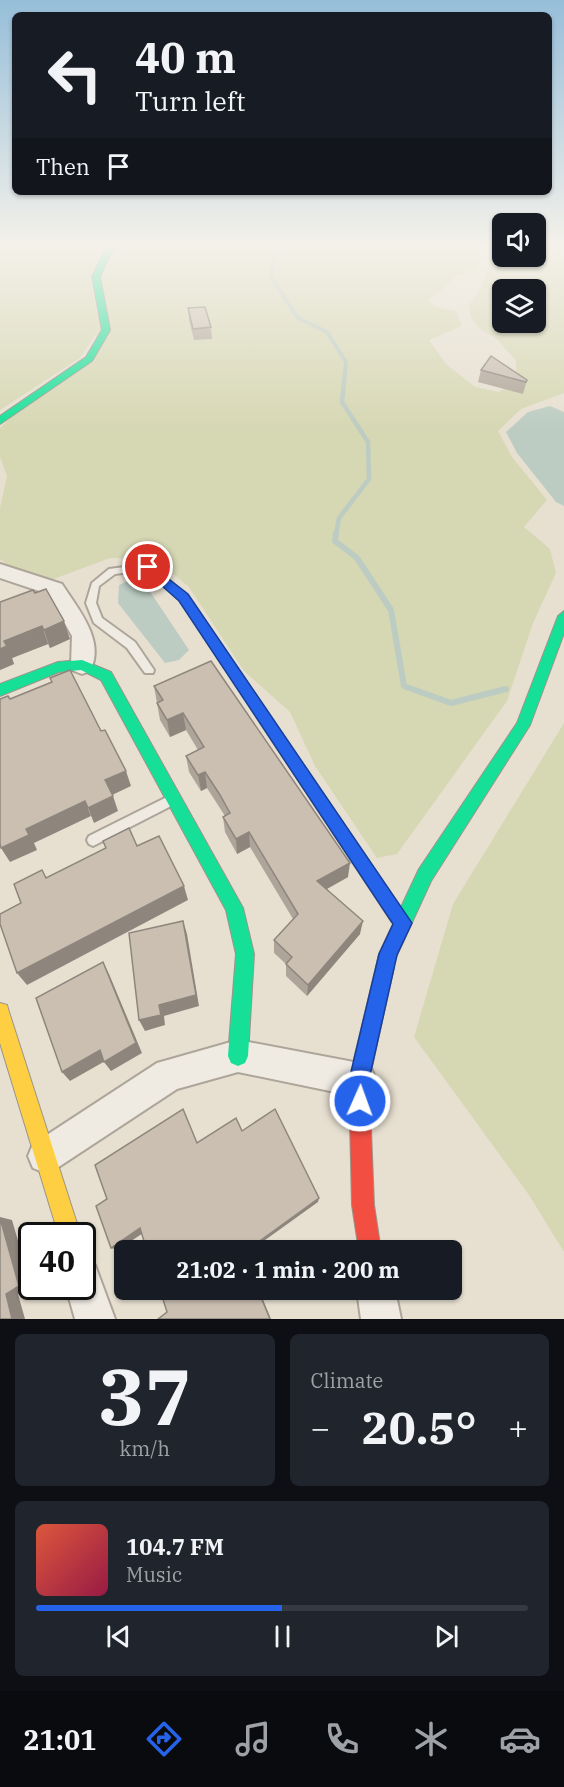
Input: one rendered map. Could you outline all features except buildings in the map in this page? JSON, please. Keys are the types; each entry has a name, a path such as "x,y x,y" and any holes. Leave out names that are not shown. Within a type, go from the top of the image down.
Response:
{"street":[{"path":"0,422 89,359 106,330 102,307"},
{"path":"0,571 55,589 83,636 82,665"},
{"path":"368,1240 363,1205 359,1080 388,954 425,875 523,725 564,616"},
{"path":"0,690 58,667 82,665 106,676 234,908 245,954 238,1056"},
{"path":"0,1012 66,1222"},
{"path":"45,1156 169,1075 238,1056 359,1080"},
{"path":"89,1300 95,1319"},
{"path":"378,1300 381,1319"}],"lane":[{"path":"149,670 131,645 98,620 91,603 95,585 112,571 148,567 183,597 403,923"},
{"path":"93,840 174,799"}],"green space":[{"path":"0,307 96,307 100,328 80,358 0,410"},
{"path":"99,307 435,307 456,311 462,326 429,340 446,364 475,387 499,392 516,382 516,361 498,340 480,329 470,316 469,307 492,307 492,333 546,333 546,307 564,307 564,393 521,409 498,431 512,457 547,500 524,527 550,549 556,573 533,623 507,701 397,854 377,858 315,766 290,712 244,671 189,587 155,559 110,558 51,580 12,569 0,559 0,508 7,476 0,457 0,428 10,418 94,361"},
{"path":"564,723 564,1252 529,1195 414,1037 453,904"}],"shaded area":[{"path":"550,406 564,412 564,506 556,502 517,453 506,432 528,412"},
{"path":"130,580 147,587 189,650 179,660 165,663 118,603 119,585"}],"waterway":[{"path":"290,307 298,318 327,332 346,362 345,374"},
{"path":"336,535 339,518 369,479 368,442 342,402 345,372"},
{"path":"336,533 335,541 357,558 391,610 404,686 451,703 506,689"}],"traffic: fast":[{"path":"0,421 89,359 106,330 102,307"},
{"path":"385,967 388,954 425,875 523,725 564,616"},
{"path":"0,690 58,667 82,665 106,676 234,908 245,954 238,1056"}],"traffic: slow":[{"path":"0,1012 66,1222"}],"traffic: jam":[{"path":"368,1240 363,1205 359,1080 385,967"}],"route":[{"path":"148,567 183,597 403,923 388,954 359,1080 360,1101"}]}
